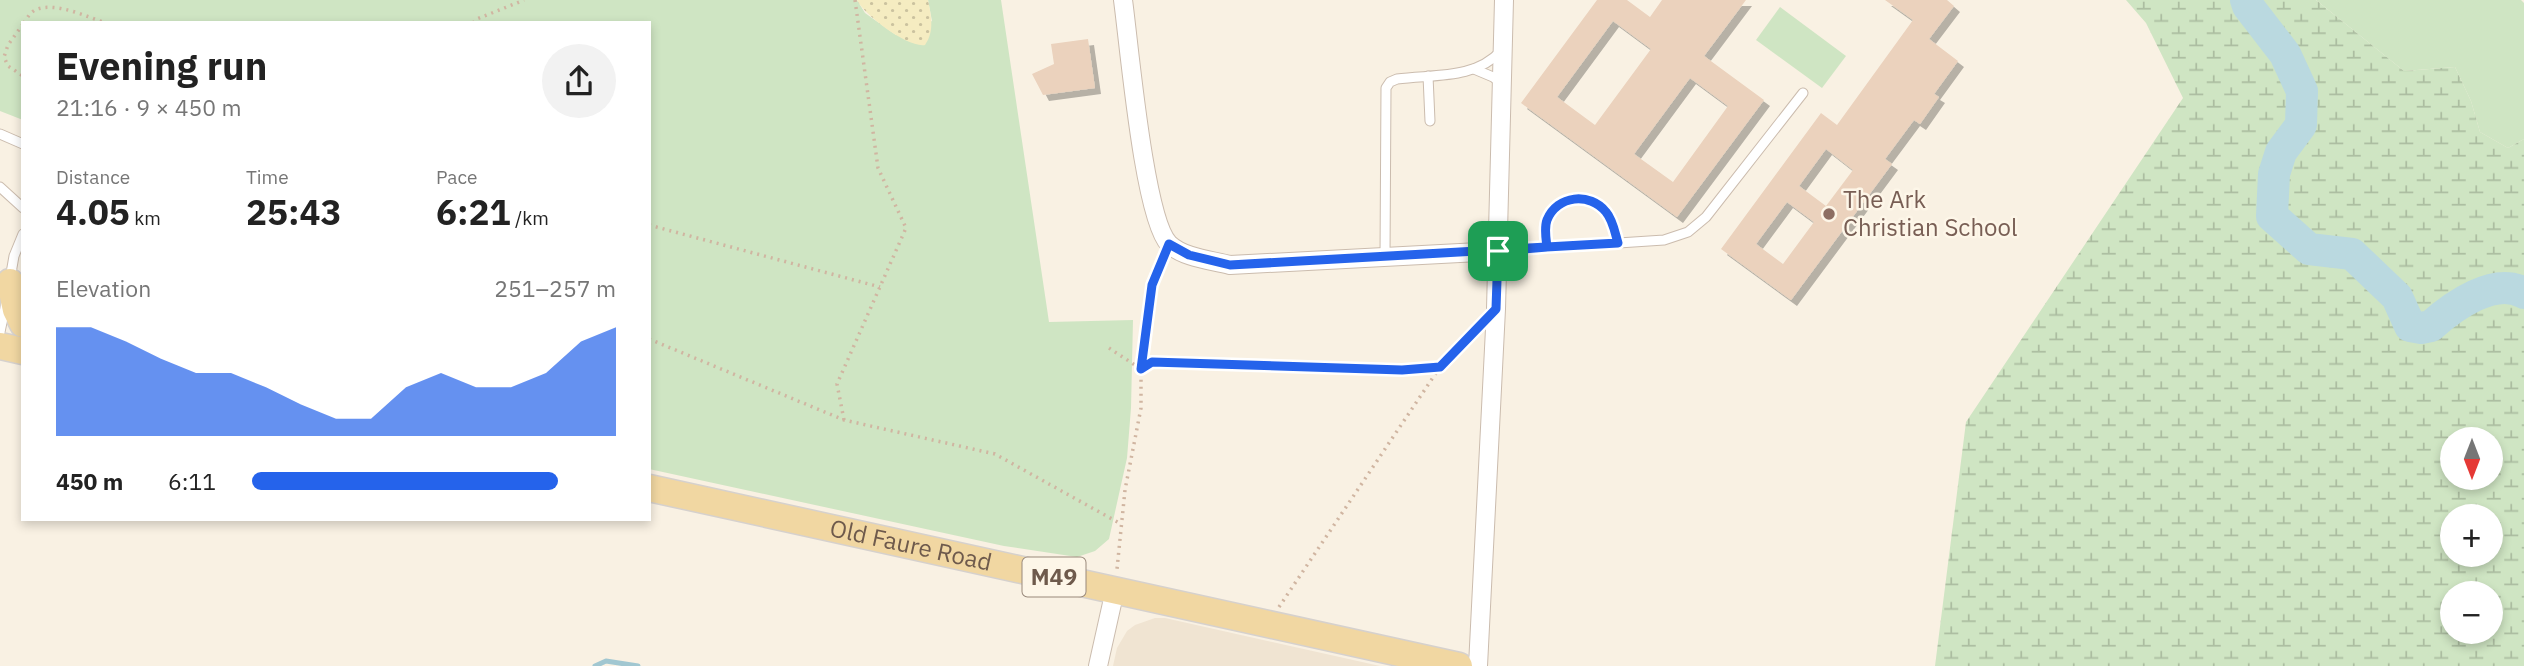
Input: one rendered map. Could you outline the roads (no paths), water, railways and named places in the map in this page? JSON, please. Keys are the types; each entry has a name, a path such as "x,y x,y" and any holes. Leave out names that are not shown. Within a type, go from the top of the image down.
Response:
{"main road":[{"path":"5,297 21,320"},
{"path":"0,346 21,351"},
{"name":"Old Faure Road","path":"651,488 1459,666"}],"street":[{"path":"1124,0 1149,191 1159,228 1169,244 1189,255 1230,265 1498,251"},
{"path":"1478,666 1496,309 1504,0"},
{"path":"1098,666 1115,590"}],"lane":[{"path":"1385,257 1386,88 1397,79 1474,69 1495,57 1502,49"},
{"path":"1474,69 1502,84"},
{"path":"1428,76 1430,121"},
{"path":"1498,251 1676,237 1698,225 1803,93"},
{"path":"0,134 21,143"},
{"path":"0,187 21,206"},
{"path":"1547,247 1546,226 1551,213 1562,203 1576,199 1590,200 1604,209 1618,243"},
{"path":"0,332 5,297 21,240"}],"waterway":[{"path":"2246,0 2285,54 2302,91 2301,125 2281,152 2274,174 2272,216 2309,249 2352,254 2397,297 2410,326 2431,326 2462,302 2488,291 2500,288 2524,293"},
{"path":"595,666 606,661 638,666"}],"place":[{"name":"The Ark Christian School","path":"1829,214"}]}
